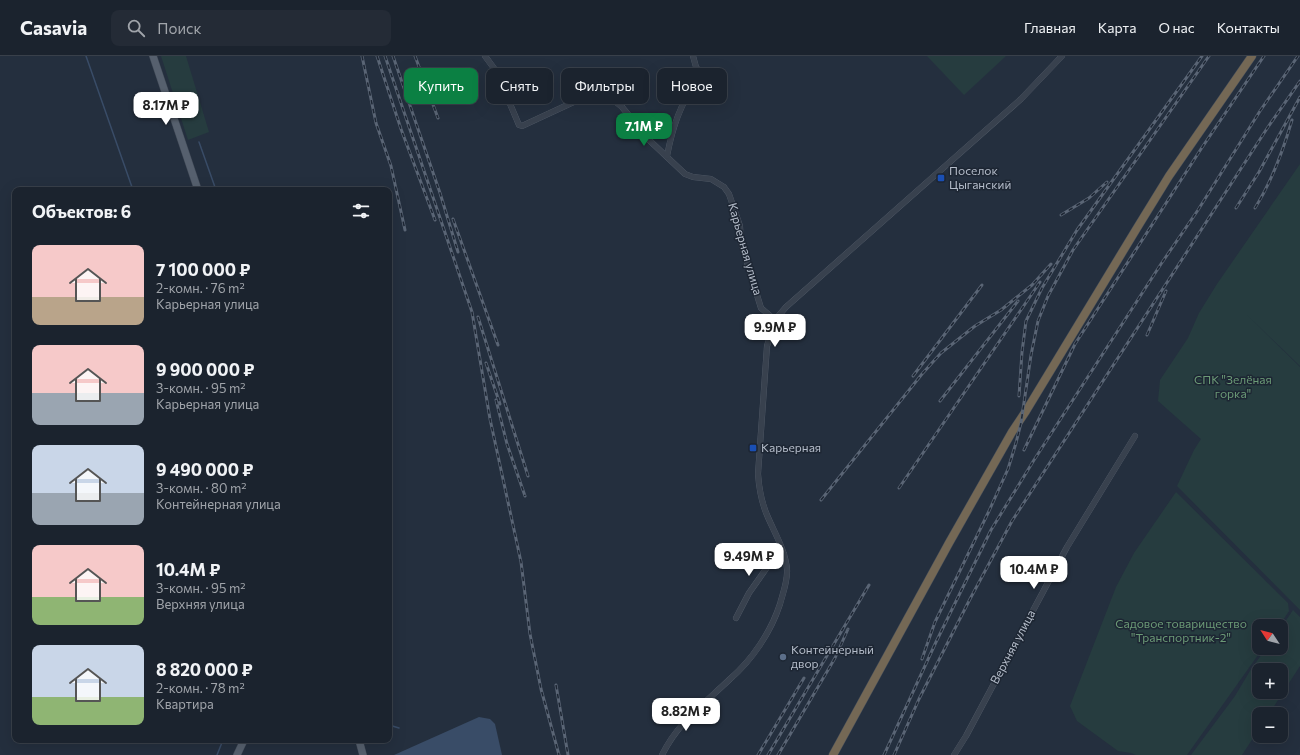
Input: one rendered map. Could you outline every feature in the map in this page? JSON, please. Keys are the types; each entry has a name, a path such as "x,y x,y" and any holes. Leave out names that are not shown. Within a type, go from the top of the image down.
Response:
{"highway":[{"path":"833,755 1012,432 1165,183 1252,56"}],"main road":[{"path":"153,56 197,187"},
{"path":"237,755 243,743"},
{"path":"360,743 363,755"}],"street":[{"name":"Карьерная улица","path":"484,56 496,71 519,125 522,126 591,94 602,94 611,98 622,107 649,140 685,174 693,177 711,179 724,188 729,194 740,226 741,243 761,308 775,320"},
{"path":"667,156 672,131 681,105 697,79 703,78 696,67 693,56"},
{"path":"662,755 669,740 676,730 748,660 776,616 784,591 787,569 784,554 767,515 760,494 758,474 766,346 775,320 791,302 1021,99 1062,56"},
{"name":"Верхняя улица","path":"954,755 966,736 1067,548 1135,436"},
{"path":"736,618 749,593 768,566 784,554"}],"green space":[{"path":"161,56 186,56 209,132 188,140"},
{"path":"927,56 1006,56 964,95"},
{"name":"СПК \"Зелёная горка\"","path":"1300,164 1300,366 1246,314 1300,367 1300,610 1177,486 1194,450 1201,439 1158,401 1160,380 1188,338 1199,313 1217,284"},
{"name":"Садовое товарищество \"Транспортник-2\"","path":"1176,492 1288,603 1289,611 1284,619 1252,619 1252,655 1258,655 1187,755 1136,755 1118,751 1077,721 1070,706 1116,587 1134,553"},
{"path":"1293,610 1300,617 1300,666 1288,685 1288,663 1256,663 1261,655 1288,655 1287,619"},
{"path":"1252,668 1252,699 1279,699 1274,707 1252,707 1252,740 1242,755 1191,755 1235,696"}],"water":[{"path":"479,717 490,719 495,724 502,755 394,755"}],"waterway":[{"path":"86,56 132,187"},
{"path":"199,142 215,187"},
{"path":"392,726 399,728"},
{"path":"217,755 222,743"}],"railway":[{"path":"362,56 376,123 391,166 405,230"},
{"path":"377,56 401,129 435,220"},
{"path":"385,56 472,312 490,419 521,562 530,634 541,689 559,755"},
{"path":"393,56 440,193 458,252"},
{"path":"415,56 438,118"},
{"path":"1019,396 1026,321 1042,288 1077,230 1202,56"},
{"path":"922,659 935,622 1008,469 1021,423 1031,355 1038,321 1048,296 1073,250 1209,56"},
{"path":"1024,450 1075,344 1201,149 1264,56"},
{"path":"884,755 936,642 991,530 1034,460 1161,264 1198,210 1260,111 1298,56"},
{"path":"894,755 919,699 1012,521 1268,127 1300,81"},
{"path":"1236,208 1259,172 1300,97"},
{"path":"1255,208 1267,187 1276,166 1292,120"},
{"path":"1061,215 1089,198 1107,182"},
{"path":"453,219 498,345"},
{"path":"821,500 922,374 941,353 975,326 1001,310 1032,285 1051,264"},
{"path":"899,488 1040,282"},
{"path":"913,376 982,285"},
{"path":"1147,335 1166,291"},
{"path":"940,401 1018,301"},
{"path":"478,317 528,476"},
{"path":"486,363 500,404"},
{"path":"496,400 507,444 525,496"},
{"path":"768,755 869,585"},
{"path":"778,755 835,658 848,629"},
{"path":"758,755 804,678"},
{"path":"556,685 568,755"}],"place":[{"name":"Поселок Цыганский","path":"941,178"},
{"name":"Карьерная","path":"753,448"},
{"name":"Контейнерный двор","path":"783,657"}]}
